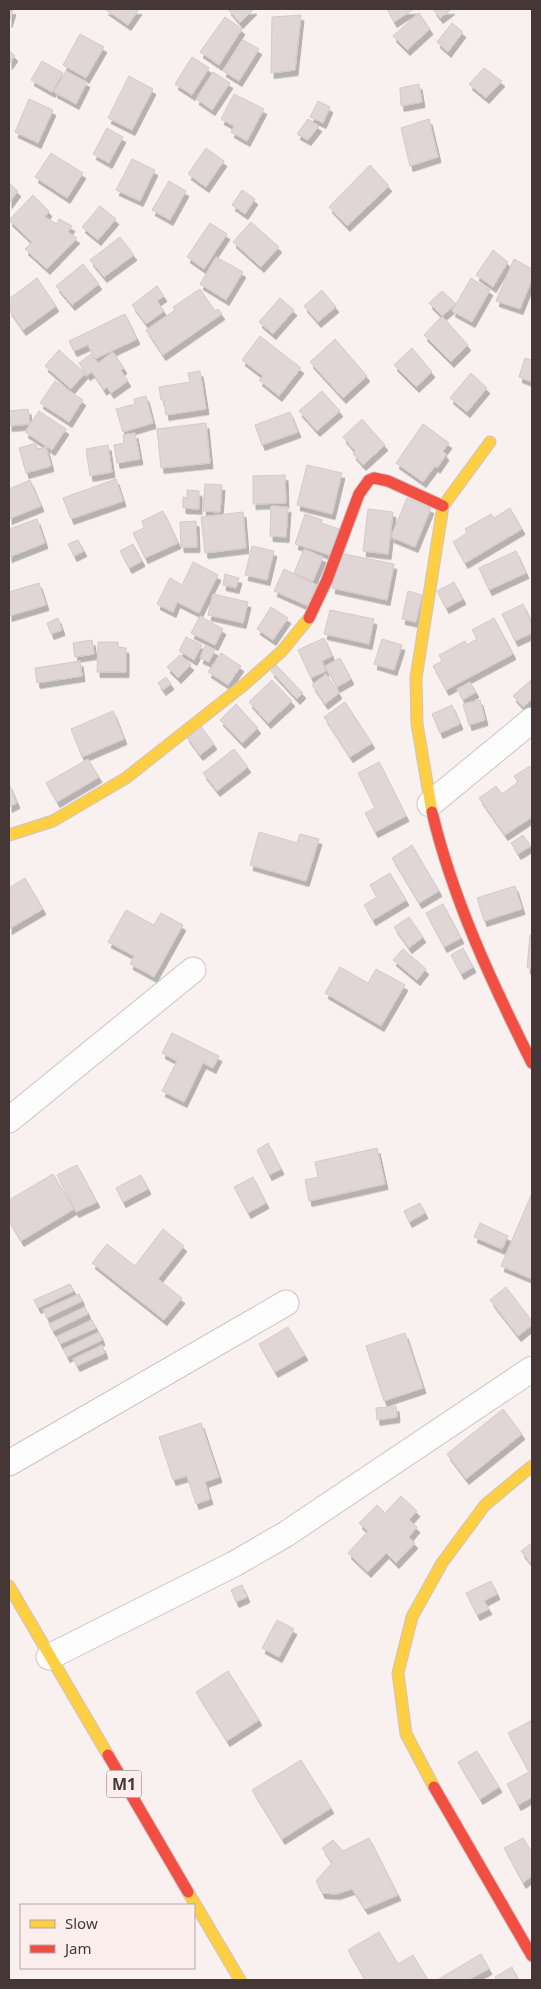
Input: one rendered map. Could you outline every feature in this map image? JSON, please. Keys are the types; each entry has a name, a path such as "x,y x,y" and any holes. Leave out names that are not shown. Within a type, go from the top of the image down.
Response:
{"main road":[{"path":"490,442 443,506 416,678 417,724 430,804 442,852 471,930 510,1019 532,1063"},
{"path":"9,836 53,821 126,778 244,684 282,651 309,619 327,580 358,494 365,483 374,478 387,481 443,506"},
{"path":"532,1466 485,1505 442,1563 412,1617 398,1673 406,1734 433,1786 532,1956"},
{"name":"M1","path":"9,1586 240,1980"}],"street":[{"path":"430,804 532,720"},
{"path":"9,1120 192,970"},
{"path":"9,1463 286,1302"},
{"path":"49,1657 234,1564 286,1534 532,1369"}],"building":[{"path":"9,9 13,9 9,22"},
{"path":"105,9 139,9 128,25"},
{"path":"228,9 254,9 240,23"},
{"path":"387,9 414,9 394,22"},
{"path":"433,9 452,9 440,18"},
{"path":"419,13 430,29 407,50 393,36"},
{"path":"301,15 295,70 271,73 272,17"},
{"path":"225,17 242,29 219,65 200,52"},
{"path":"452,23 463,32 448,52 437,42"},
{"path":"80,34 104,47 86,78 63,65"},
{"path":"243,40 259,49 239,81 223,71"},
{"path":"9,50 15,56 9,64"},
{"path":"192,57 209,68 192,95 175,84"},
{"path":"42,61 63,73 52,92 31,80"},
{"path":"484,68 502,81 486,98 469,84"},
{"path":"66,71 87,82 76,104 54,92"},
{"path":"213,72 230,83 212,110 196,99"},
{"path":"129,76 153,89 132,130 108,118"},
{"path":"419,84 422,102 401,106 400,88"},
{"path":"234,94 264,109 247,141 231,132 234,126 221,119"},
{"path":"29,99 53,110 38,143 15,132"},
{"path":"318,101 330,107 323,123 310,117"},
{"path":"308,119 319,126 308,140 297,134"},
{"path":"429,119 438,157 410,166 401,128"},
{"path":"107,128 123,137 109,163 93,154"},
{"path":"206,148 224,161 206,187 188,174"},
{"path":"51,153 83,173 67,198 35,177"},
{"path":"132,159 155,170 140,201 116,190"},
{"path":"370,165 389,186 347,226 329,207"},
{"path":"169,181 186,191 170,220 152,210"},
{"path":"9,183 18,191 9,203"},
{"path":"242,190 255,199 245,214 232,205"},
{"path":"33,195 49,211 45,217 57,224 59,219 72,226 68,232 77,238 47,269 25,249 32,242 9,220"},
{"path":"100,206 116,219 98,240 82,227"},
{"path":"251,222 279,247 261,267 233,242"},
{"path":"210,223 227,234 204,269 187,257"},
{"path":"120,237 134,255 104,277 90,260"},
{"path":"493,250 508,262 493,287 476,275"},
{"path":"216,257 243,272 226,300 200,284"},
{"path":"514,259 532,269 532,279 520,309 496,301"},
{"path":"83,264 99,284 72,305 56,286"},
{"path":"37,278 56,306 23,330 9,310 9,299"},
{"path":"471,278 490,290 472,322 452,311"},
{"path":"157,286 164,296 157,301 164,311 146,324 132,305"},
{"path":"200,289 215,311 218,309 222,314 163,355 146,330 175,310 173,307"},
{"path":"322,290 336,307 318,322 304,306"},
{"path":"442,291 456,304 442,316 429,303"},
{"path":"280,298 294,310 273,334 259,322"},
{"path":"125,314 137,339 95,359 88,345 74,351 69,341"},
{"path":"442,316 468,345 451,362 424,335"},
{"path":"260,336 301,368 279,396 259,380 263,376 242,360"},
{"path":"335,339 367,376 343,398 310,362"},
{"path":"412,348 432,372 416,387 394,365"},
{"path":"59,350 85,373 71,389 45,366"},
{"path":"113,352 124,368 121,371 128,381 111,393 107,387 104,390 92,372 87,375 79,363 91,354 98,363"},
{"path":"525,358 532,360 532,382 519,377"},
{"path":"200,371 206,409 166,415 164,400 161,400 159,387 190,382 188,373"},
{"path":"471,373 487,388 467,412 450,398"},
{"path":"55,381 83,400 69,422 40,403"},
{"path":"322,391 340,411 317,431 299,411"},
{"path":"146,396 153,423 123,432 116,409 135,404 134,399"},
{"path":"28,409 30,424 9,426 9,411"},
{"path":"39,411 66,429 52,450 25,432"},
{"path":"290,412 298,432 262,445 255,425"},
{"path":"362,419 385,445 363,465 353,454 355,451 343,437"},
{"path":"206,423 210,463 161,468 157,429"},
{"path":"423,424 449,443 443,451 446,455 437,468 435,466 423,482 396,463"},
{"path":"135,433 140,459 117,463 114,445 124,443 123,435"},
{"path":"36,443 37,449 46,447 51,466 26,473 19,448"},
{"path":"108,445 112,472 90,476 86,449"},
{"path":"307,465 342,473 332,514 297,505"},
{"path":"285,475 286,503 253,504 253,476"},
{"path":"116,479 123,501 71,519 63,498"},
{"path":"30,480 41,506 9,519 9,489"},
{"path":"205,484 222,485 220,512 203,511"},
{"path":"187,490 199,491 199,509 183,508 183,497 187,498"},
{"path":"407,498 431,508 415,547 391,537"},
{"path":"271,506 288,507 286,537 270,536"},
{"path":"510,508 522,529 465,563 453,542 467,533 465,529 491,514 494,518"},
{"path":"368,509 393,512 388,554 363,551"},
{"path":"163,511 178,543 145,558 133,533 144,528 142,521"},
{"path":"243,512 246,548 205,553 201,517"},
{"path":"305,514 322,520 321,523 342,530 333,556 295,544"},
{"path":"37,519 45,543 9,557 9,529"},
{"path":"196,521 197,547 181,547 180,522"},
{"path":"78,540 84,551 74,556 68,544"},
{"path":"133,544 142,561 129,568 120,551"},
{"path":"252,546 274,551 267,580 245,575"},
{"path":"304,549 323,557 313,581 294,573"},
{"path":"516,551 526,573 489,590 479,568"},
{"path":"339,553 394,564 387,600 332,588"},
{"path":"193,562 218,575 199,613 177,602 173,612 157,604 170,578 182,585"},
{"path":"284,569 317,585 308,606 274,591"},
{"path":"225,574 239,578 236,588 223,585"},
{"path":"454,582 463,599 446,608 437,591"},
{"path":"39,583 46,605 9,616 9,592"},
{"path":"408,591 422,595 416,622 402,619"},
{"path":"213,594 248,602 243,623 208,615"},
{"path":"523,604 532,624 532,633 515,641 502,614"},
{"path":"271,607 288,618 273,640 257,629"},
{"path":"330,610 374,619 369,644 324,634"},
{"path":"200,616 223,629 215,645 191,633"},
{"path":"58,618 62,630 51,634 47,623"},
{"path":"494,618 513,654 446,690 433,666 442,661 439,655 465,641 467,645 477,639 472,630"},
{"path":"186,637 202,645 194,660 179,651"},
{"path":"324,638 332,656 322,661 326,671 311,678 298,650"},
{"path":"382,639 402,645 394,670 374,664"},
{"path":"92,640 94,654 75,657 73,643"},
{"path":"98,642 118,642 118,647 126,648 126,672 97,672"},
{"path":"205,646 215,650 209,662 200,658"},
{"path":"221,653 241,666 228,685 208,672"},
{"path":"180,655 191,665 178,678 167,667"},
{"path":"340,658 351,679 337,687 325,666"},
{"path":"80,661 82,676 37,683 35,668"},
{"path":"276,665 303,693 297,699 271,671"},
{"path":"326,674 339,693 325,704 312,685"},
{"path":"166,677 171,684 163,690 158,683"},
{"path":"272,680 292,701 268,723 249,702"},
{"path":"531,680 532,699 523,707 513,696"},
{"path":"470,682 476,692 463,700 457,689"},
{"path":"480,700 485,720 469,725 463,704"},
{"path":"345,702 372,743 350,757 324,717"},
{"path":"236,704 258,728 242,743 220,720"},
{"path":"452,705 460,724 440,733 432,714"},
{"path":"113,711 124,739 82,757 71,729"},
{"path":"200,725 214,744 200,755 186,736"},
{"path":"234,749 248,767 217,791 203,773"},
{"path":"88,759 99,777 57,802 46,783"},
{"path":"379,762 406,816 375,832 365,813 375,808 358,773"},
{"path":"530,766 532,769 532,817 505,835 479,798 496,786 502,794 518,782 514,776"},
{"path":"9,784 17,803 9,807"},
{"path":"259,832 297,843 300,834 319,839 306,881 250,865"},
{"path":"523,835 531,846 518,854 511,843"},
{"path":"412,845 439,891 419,903 392,858"},
{"path":"390,873 406,900 373,920 364,905 377,897 370,885"},
{"path":"25,878 43,909 9,929 9,888"},
{"path":"515,886 522,909 484,921 477,898"},
{"path":"443,904 461,938 444,947 426,913"},
{"path":"126,910 154,925 161,913 183,925 154,977 130,964 134,956 108,942"},
{"path":"409,917 423,937 409,948 394,927"},
{"path":"530,935 532,935 532,968 527,968"},
{"path":"463,948 473,967 461,974 451,955"},
{"path":"403,949 426,969 417,980 393,960"},
{"path":"340,967 368,983 376,969 405,985 381,1026 325,993"},
{"path":"172,1033 219,1056 213,1068 203,1063 184,1102 162,1091 177,1061 162,1053"},
{"path":"268,1143 281,1169 269,1175 257,1150"},
{"path":"377,1148 385,1184 309,1201 305,1180 318,1177 315,1162"},
{"path":"77,1165 97,1202 76,1212 57,1175"},
{"path":"53,1174 74,1209 21,1241 9,1221 9,1200"},
{"path":"141,1175 148,1189 123,1202 116,1188"},
{"path":"253,1177 266,1203 248,1213 234,1187"},
{"path":"532,1193 532,1279 501,1266"},
{"path":"420,1203 425,1213 409,1222 404,1211"},
{"path":"480,1223 508,1236 502,1249 474,1237"},
{"path":"163,1229 184,1246 158,1279 182,1298 164,1320 92,1263 107,1244 135,1266"},
{"path":"70,1284 74,1291 38,1308 34,1300"},
{"path":"506,1287 532,1321 532,1325 518,1336 490,1300"},
{"path":"79,1294 82,1301 47,1318 43,1310"},
{"path":"85,1307 88,1314 53,1331 49,1324"},
{"path":"92,1320 96,1328 60,1344 57,1337"},
{"path":"288,1327 305,1355 275,1372 259,1344"},
{"path":"99,1332 102,1340 67,1357 63,1349"},
{"path":"405,1333 423,1388 384,1401 366,1346"},
{"path":"102,1345 105,1353 77,1366 73,1359"},
{"path":"396,1406 397,1417 377,1420 376,1408"},
{"path":"503,1409 522,1434 466,1479 447,1454"},
{"path":"201,1423 219,1477 205,1482 210,1499 196,1504 187,1476 173,1480 159,1437"},
{"path":"401,1496 417,1511 409,1520 417,1527 409,1537 415,1543 396,1563 386,1553 368,1572 348,1553 368,1531 359,1523 377,1505 385,1513"},
{"path":"532,1543 532,1565 521,1551"},
{"path":"491,1581 497,1594 484,1601 489,1609 477,1615 466,1593"},
{"path":"242,1585 247,1597 236,1602 231,1590"},
{"path":"277,1620 294,1629 279,1657 262,1648"},
{"path":"228,1671 259,1720 227,1741 196,1692"},
{"path":"532,1720 532,1797 518,1805 507,1784 529,1772 508,1733"},
{"path":"477,1751 499,1787 480,1799 458,1762"},
{"path":"301,1760 331,1808 282,1839 252,1790"},
{"path":"369,1838 398,1895 365,1909 352,1889 337,1894 322,1893 316,1881 332,1863 322,1848 333,1840 343,1851"},
{"path":"523,1838 532,1853 532,1876 523,1883 504,1848"},
{"path":"379,1932 398,1964 413,1955 428,1980 365,1980 348,1950"},
{"path":"481,1954 489,1969 468,1980 437,1980"},
{"path":"512,1967 518,1980 497,1980 495,1977"}],"traffic: slow":[{"path":"432,812 417,724 416,678 443,506 490,442"},
{"path":"9,835 53,821 126,778 245,684 282,651 309,618"},
{"path":"434,1787 406,1734 398,1673 412,1617 442,1563 485,1505 532,1466"},
{"path":"9,1586 108,1755"},
{"path":"188,1892 240,1980"}],"traffic: jam":[{"path":"309,618 327,580 359,494 369,480 374,478 388,481 443,506"},
{"path":"432,812 462,909 488,972 532,1063"},
{"path":"108,1755 188,1892"},
{"path":"434,1787 532,1956"}]}
